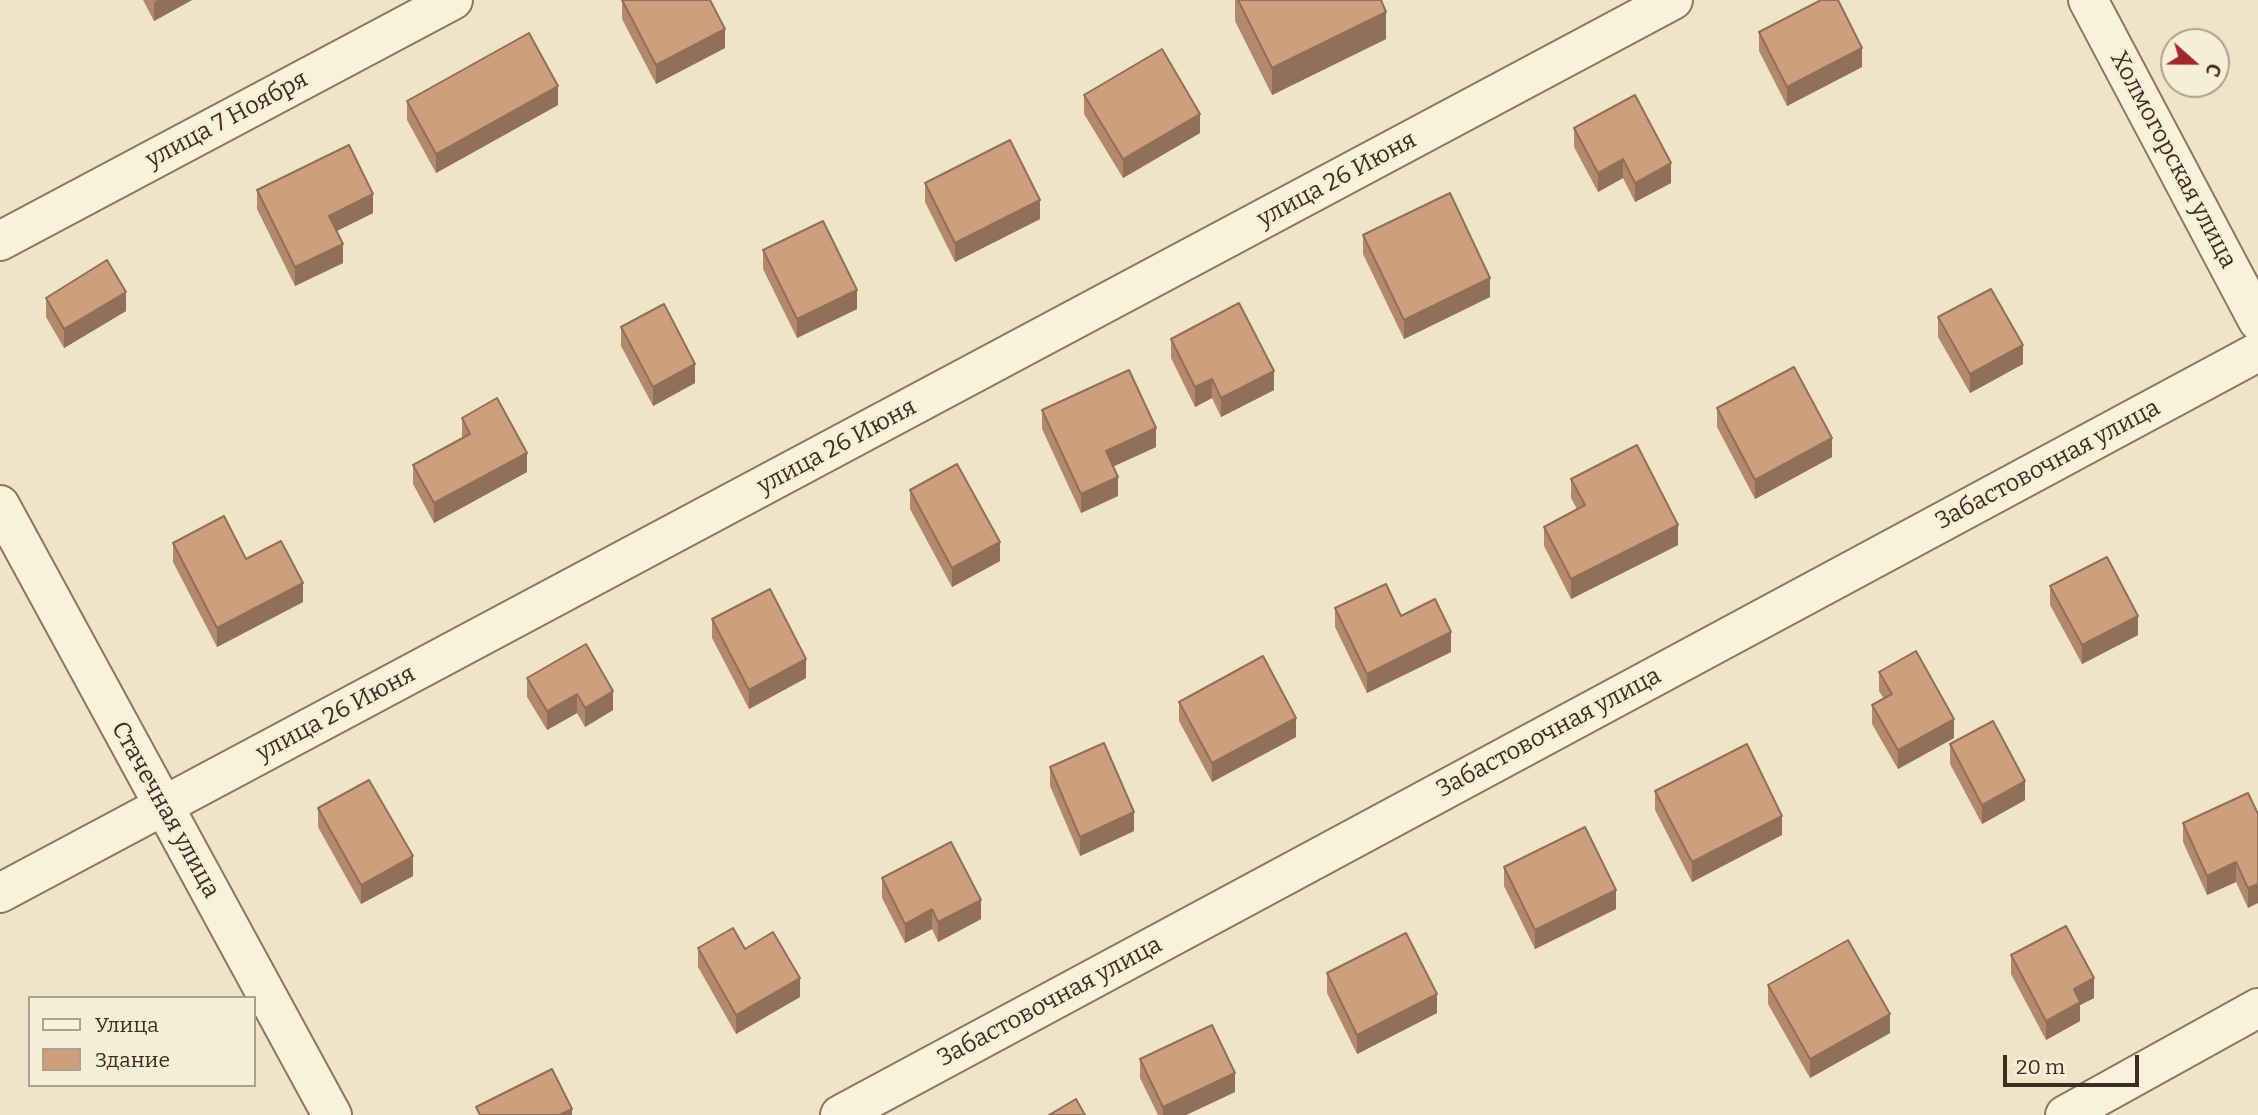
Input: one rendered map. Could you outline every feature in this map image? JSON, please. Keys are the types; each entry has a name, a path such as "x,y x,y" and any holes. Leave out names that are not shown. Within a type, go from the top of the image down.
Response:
{"street":[{"name":"улица 7 Ноября","path":"0,241 453,0"},
{"name":"улица 26 Июня","path":"0,893 1673,0"},
{"name":"Холмогорская улица","path":"2088,0 2258,321"},
{"name":"Забастовочная улица","path":"840,1115 2258,352"},
{"name":"Стачечная улица","path":"0,505 332,1115"},
{"path":"2066,1115 2258,1008"}],"building":[{"path":"622,0 710,0 725,29 656,65"},
{"path":"1238,0 1381,0 1386,12 1272,68"},
{"path":"1821,0 1838,0 1862,48 1787,87 1759,32"},
{"path":"529,33 558,86 436,154 407,101"},
{"path":"1162,49 1200,114 1123,159 1084,95"},
{"path":"1635,95 1671,163 1635,183 1623,159 1598,173 1574,128"},
{"path":"1010,140 1040,200 955,243 925,183"},
{"path":"349,145 373,194 329,216 343,244 295,267 257,190"},
{"path":"1450,193 1490,278 1404,320 1363,235"},
{"path":"823,221 857,290 797,319 763,250"},
{"path":"107,260 126,292 64,329 46,298"},
{"path":"1991,289 2023,345 1970,374 1938,317"},
{"path":"1239,303 1274,371 1221,398 1212,379 1195,387 1171,339"},
{"path":"664,304 695,364 653,387 621,327"},
{"path":"1794,367 1832,438 1755,480 1717,408"},
{"path":"1129,370 1156,428 1106,451 1118,477 1081,494 1042,410"},
{"path":"497,398 527,453 434,503 413,465 470,434 462,418"},
{"path":"1637,445 1678,525 1571,579 1544,527 1585,505 1571,479"},
{"path":"957,464 1000,542 952,568 910,490"},
{"path":"224,516 246,559 281,541 303,583 217,628 173,543"},
{"path":"2107,557 2138,616 2082,645 2050,586"},
{"path":"1386,584 1401,616 1435,599 1451,632 1367,674 1335,608"},
{"path":"770,589 806,659 749,690 712,619"},
{"path":"586,644 613,691 585,708 577,694 547,711 527,678"},
{"path":"1916,651 1954,719 1898,750 1872,705 1892,694 1879,672"},
{"path":"1263,656 1296,718 1212,763 1179,702"},
{"path":"1993,721 2025,781 1982,805 1950,744"},
{"path":"1104,743 1134,812 1080,837 1050,767"},
{"path":"1747,744 1782,816 1692,862 1655,791"},
{"path":"369,780 413,856 361,885 318,808"},
{"path":"2248,793 2258,814 2258,884 2248,888 2236,862 2207,876 2183,823"},
{"path":"1585,827 1616,890 1535,930 1504,867"},
{"path":"951,842 981,900 938,922 932,909 905,924 882,878"},
{"path":"2066,926 2094,978 2074,989 2080,1002 2046,1021 2011,955"},
{"path":"733,928 745,949 773,932 800,978 736,1015 698,948"},
{"path":"1406,933 1437,994 1357,1035 1327,973"},
{"path":"1848,940 1890,1014 1810,1059 1768,985"},
{"path":"1212,1025 1235,1073 1163,1107 1140,1059"},
{"path":"552,1069 572,1109 559,1115 480,1115 476,1107"},
{"path":"1076,1099 1085,1115 1049,1115"}]}
